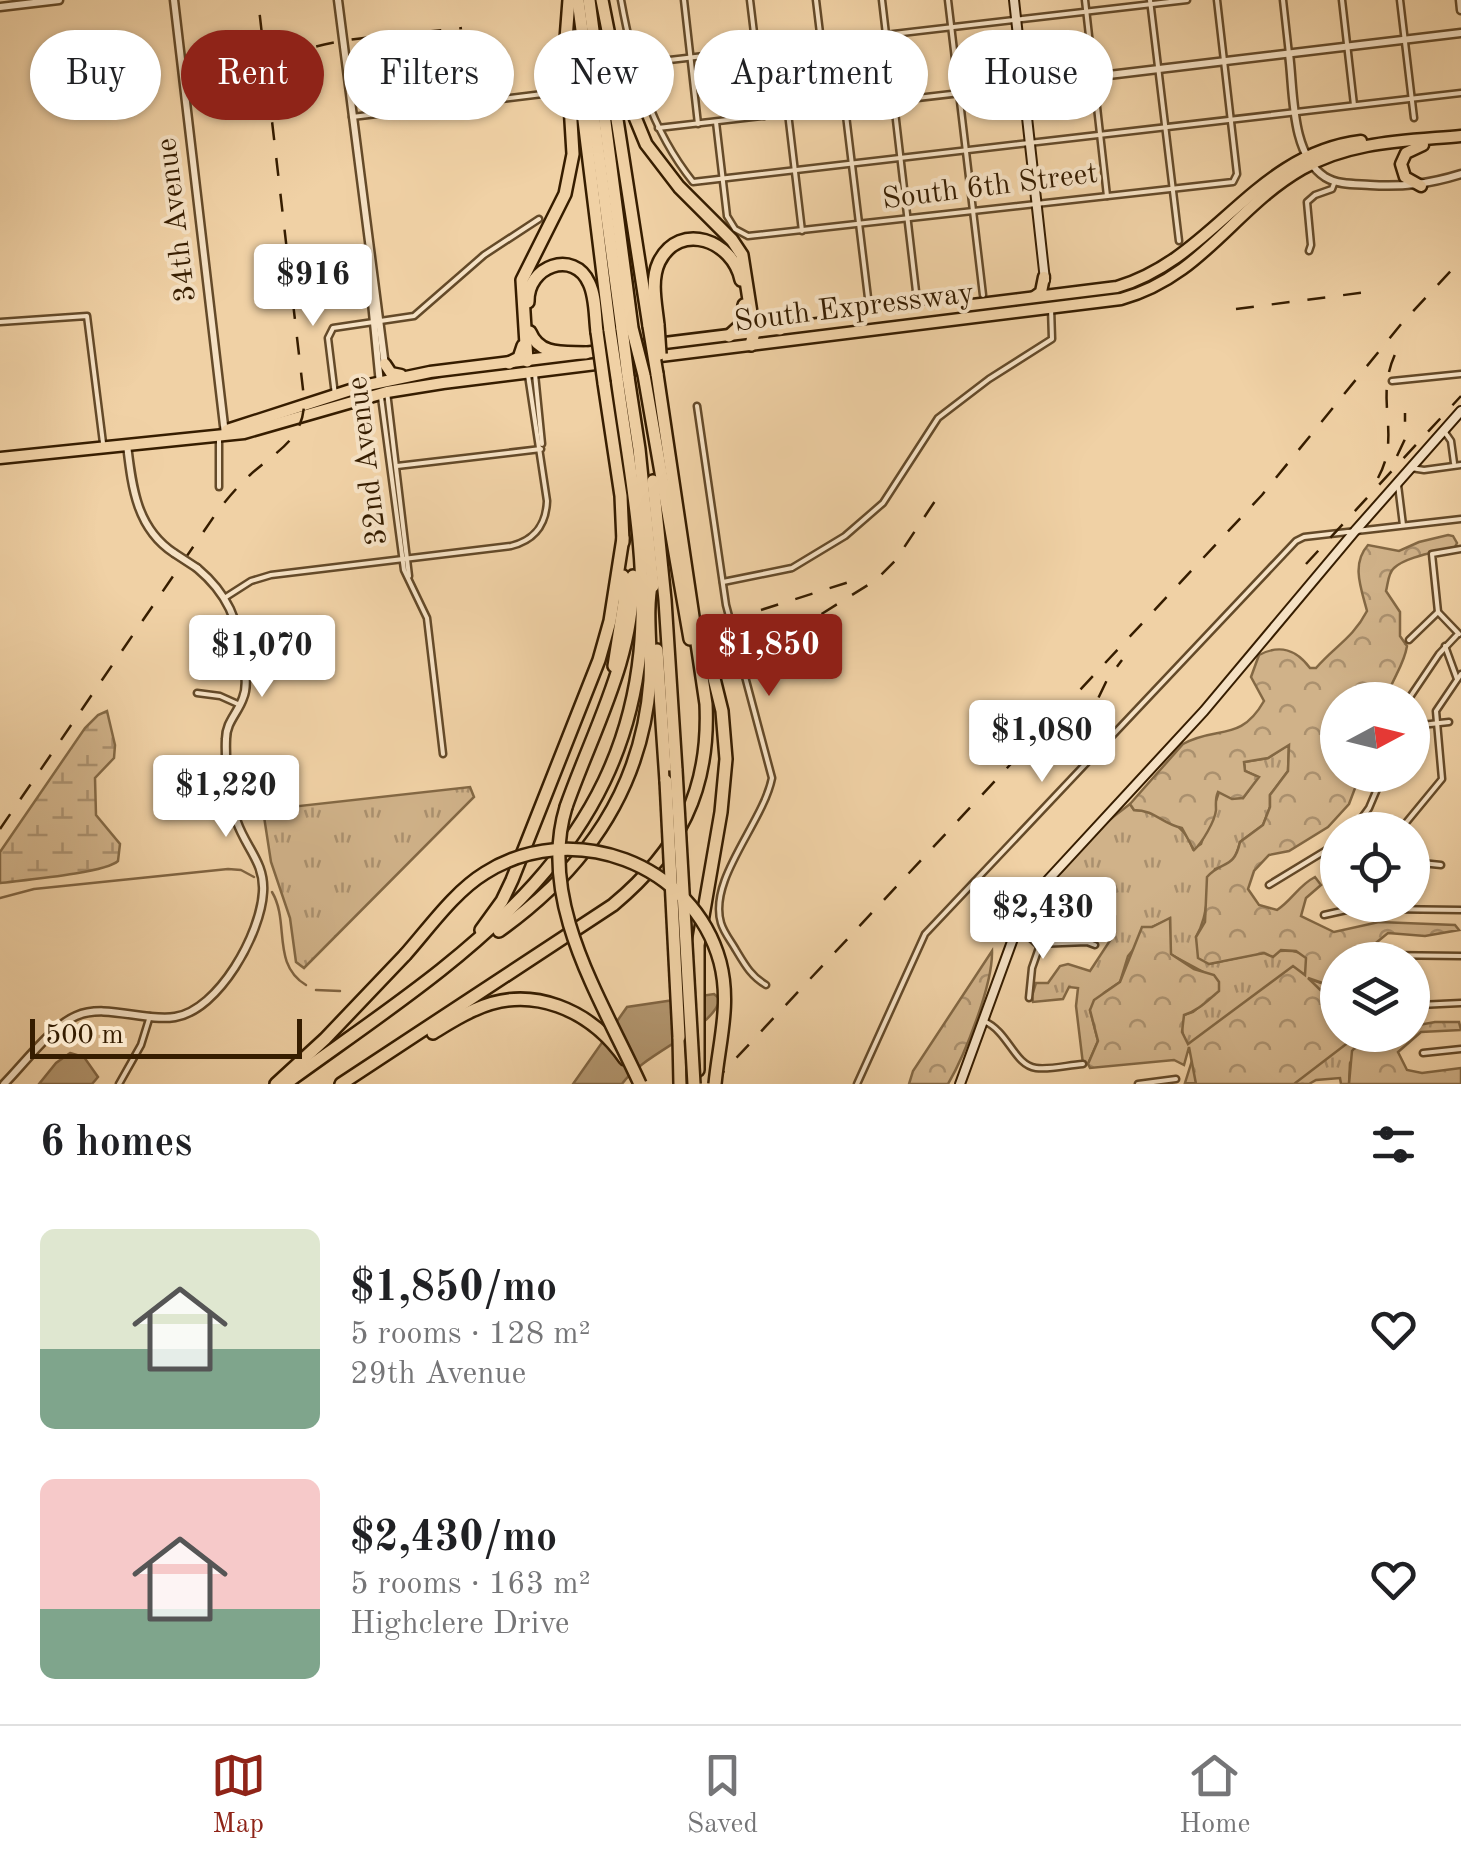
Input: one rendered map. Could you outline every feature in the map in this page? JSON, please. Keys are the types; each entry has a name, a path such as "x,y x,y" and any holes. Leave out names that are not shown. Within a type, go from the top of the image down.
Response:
{"highway":[{"path":"569,0 615,330 636,377 660,542 695,1084"},
{"path":"530,366 520,297 524,272 560,207 571,173 573,138 566,39 569,0"},
{"path":"578,0 615,330"},
{"path":"589,0 615,330"},
{"path":"601,0 616,71 638,128 672,179 738,248 744,262 751,337"},
{"path":"601,0 653,325"},
{"path":"638,1080 579,950 562,901 558,856 566,807 622,666 632,610 626,442 636,377 653,325 659,262 666,252 686,240 713,243 730,255 738,269 747,303 758,324 780,330"},
{"path":"508,363 521,355 531,284 544,270 562,266 577,270 590,283 636,377 701,700 700,782"},
{"path":"730,336 742,324 747,303"},
{"path":"527,331 546,350 586,353"},
{"path":"340,1084 582,928 654,866 680,830 700,782 707,740 706,704 660,396 636,377"},
{"path":"604,710 624,602 621,496 636,377"},
{"path":"636,377 666,780 680,1084"},
{"path":"425,981 504,918 550,868 589,810 622,735 640,649 642,595 626,442"},
{"path":"446,966 502,901 546,798 588,692 610,622 623,538"},
{"path":"685,555 722,711 725,777 698,944 695,1084"},
{"path":"285,1084 544,896 608,817 629,781 646,719 652,580"},
{"path":"276,1084 318,1047 466,888 498,866 532,853 562,848 594,850 625,859 656,875 698,914 715,947 726,1000 715,1084"},
{"path":"375,1061 485,1005 514,999 543,1001 569,1009 598,1028 622,1054 638,1080"}],"main road":[{"path":"1014,0 1018,30"},
{"path":"1029,120 1050,300"},
{"name":"South Expressway","path":"220,434 335,395 384,387 407,388 530,366 1050,300 1117,287 1165,267 1266,180 1310,160 1360,147 1461,132"},
{"path":"1420,186 1403,174 1401,164 1406,153 1461,132"},
{"name":"South Expressway","path":"0,458 259,430 412,376 508,363 530,366 586,353 730,336 751,337 1027,299 1121,299 1168,280 1198,259 1310,160"},
{"path":"1047,280 1060,291 1076,293"},
{"path":"1027,299 1041,292 1047,280"},
{"path":"384,364 393,374 412,376"},
{"path":"389,407 393,395 407,388"},
{"path":"957,1084 1017,925 1057,868 1204,712 1354,531 1461,411"}],"street":[{"path":"0,6 59,0"},
{"name":"34th Avenue","path":"174,0 220,434"},
{"name":"32nd Avenue","path":"338,0 344,50"},
{"path":"622,0 628,30"},
{"path":"684,0 698,124"},
{"path":"750,0 754,30"},
{"path":"816,0 819,30"},
{"path":"882,0 885,30"},
{"path":"948,0 952,30"},
{"path":"1084,0 1088,30"},
{"path":"927,30 1187,0"},
{"path":"1217,0 1231,119"},
{"path":"1283,0 1296,112 1310,160 1334,184"},
{"path":"1342,0 1354,105"},
{"path":"1400,0 1414,118"},
{"path":"1460,0 1461,10"},
{"path":"1151,2 1179,240"},
{"path":"1113,75 1461,34"},
{"path":"674,60 694,58"},
{"path":"655,120 693,182 1461,93"},
{"name":"South 6th Street","path":"722,178 729,222 748,236 1173,189 1236,180 1231,119"},
{"name":"32nd Avenue","path":"352,120 405,559 409,581 427,618 443,754"},
{"path":"658,128 732,120"},
{"path":"789,120 802,232"},
{"path":"847,120 869,306"},
{"path":"896,120 917,300"},
{"path":"963,120 983,295"},
{"path":"1098,120 1106,196"},
{"path":"716,122 722,178"},
{"path":"1309,251 1307,202 1334,184 1420,186 1461,174"},
{"path":"335,395 330,332 336,326 417,314 488,252 539,219"},
{"path":"723,582 792,568 845,536 883,503 938,418 989,379 1052,339 1050,300"},
{"path":"0,322 87,316 104,448"},
{"name":"32nd Avenue","path":"376,322 394,467"},
{"path":"226,597 265,576 511,546 528,540 544,522 548,506 530,366"},
{"path":"1392,381 1461,374"},
{"path":"697,406 723,582 772,778 768,797 720,890 718,910 722,927 745,967 766,985"},
{"path":"1412,468 1458,465 1444,431"},
{"path":"220,434 220,487"},
{"path":"4,1084 76,1016 181,1015 209,999 228,976 254,930 263,899 262,873 234,813 226,739 246,684 240,636 226,597 152,533 140,511 126,445"},
{"path":"394,467 542,449"},
{"path":"1398,484 1403,526"},
{"path":"857,1084 925,934 1300,538 1461,519"},
{"path":"1409,640 1438,612 1432,554 1461,549"},
{"path":"1420,682 1445,646 1460,633 1438,612"},
{"path":"1415,812 1440,783 1437,708 1459,676 1445,646"},
{"path":"197,693 220,696 240,705"},
{"path":"1430,724 1449,722"},
{"path":"1269,885 1320,853"},
{"path":"1430,864 1441,865"},
{"path":"1430,910 1461,910"},
{"path":"1017,925 1040,945 1095,945"},
{"path":"1029,998 1032,968 1040,945"},
{"path":"1430,956 1461,956"},
{"path":"1430,1004 1461,1003"},
{"path":"119,1084 138,1054 150,1016"},
{"path":"982,1021 1002,1032 1027,1066 1039,1069 1084,1064"},
{"path":"1423,1053 1461,1049"},
{"path":"1138,1084 1176,1079"}],"green space":[{"path":"1448,535 1457,543 1455,547 1407,560 1389,576 1386,591 1400,612 1400,636 1407,646 1393,682 1320,682 1320,792 1354,792 1349,804 1342,812 1320,812 1320,832 1289,851 1269,855 1254,871 1248,889 1259,905 1277,910 1315,877 1320,886 1306,898 1301,916 1334,932 1379,922 1455,925 1459,930 1425,936 1388,933 1377,942 1320,942 1320,982 1308,978 1320,990 1320,1052 1336,1052 1294,1084 1196,1084 1189,1047 1184,1065 1174,1060 1090,1068 1088,1064 1098,1041 1090,1010 1094,1000 1120,982 1142,927 1152,927 1170,918 1171,954 1194,969 1214,975 1219,982 1219,991 1184,1015 1182,1032 1188,1044 1293,966 1305,975 1306,958 1296,951 1281,950 1273,957 1264,953 1209,964 1198,958 1196,937 1205,922 1207,877 1231,861 1240,842 1263,825 1270,795 1288,771 1289,745 1268,758 1244,762 1245,771 1259,777 1243,798 1232,799 1218,792 1213,820 1194,850 1182,828 1148,812 1134,810 1130,804 1183,744 1237,728 1255,714 1264,701 1251,677 1259,655 1287,650 1310,668 1316,668 1350,635 1367,611 1359,568 1368,545 1399,551"},
{"path":"107,711 114,758 95,778 96,815 120,844 118,861 81,872 0,883 0,852 85,728"},
{"path":"1289,744 1288,771 1270,795 1263,825 1240,842 1232,860 1215,869 1196,937 1209,964 1275,951 1306,957 1315,981 1320,983 1320,1052 1356,1052 1350,1063 1349,1084 1341,1084 1340,1078 1309,1084 1185,1083 1195,1051 1183,1035 1184,1015 1214,995 1203,972 1170,954 1170,919 1152,927 1128,956 1120,982 1090,1010 1098,1041 1088,1064 1083,1064 1076,1006 1078,988 1069,987 1063,999 1033,1002 1032,996 1036,983 1048,983 1060,966 1068,964 1090,971 1115,933 1115,916 1109,913 1035,924 1031,918 1050,886 1087,841 1130,804 1134,810 1170,820 1193,849 1201,844 1219,792 1243,798 1258,777 1245,771 1244,762 1268,758"},
{"path":"470,787 474,797 304,968 296,962 290,918 271,862 263,810"},
{"path":"992,951 977,1019 948,1084 909,1084 913,1071"},
{"path":"1459,1022 1461,1030 1430,1032 1430,1023"},
{"path":"1352,1052 1398,1052 1407,1070 1422,1073 1461,1068 1461,1084 1349,1084"}],"shaded area":[{"path":"714,994 720,999 705,1021 645,1062 622,1084 573,1084 627,1007"},
{"path":"70,1053 84,1057 98,1077 92,1084 39,1084 56,1063"}],"waterway":[{"path":"0,898 34,889 228,869 254,877"},
{"path":"272,892 288,966 306,985"},
{"path":"316,990 340,991"}],"railway":[{"path":"0,829 217,512 246,479 288,443 300,424 304,398 258,0"},
{"path":"324,45 462,28"},
{"path":"712,1084 1262,495 1402,323 1461,260"},
{"path":"1236,309 1375,291"},
{"path":"1378,478 1388,445 1388,380 1401,343"},
{"path":"1306,564 1461,396"},
{"path":"1397,456 1405,439 1405,413"},
{"path":"791,633 876,580 895,561 935,501"},
{"path":"761,610 849,582"},
{"path":"1083,730 1107,680 1122,660"}]}
